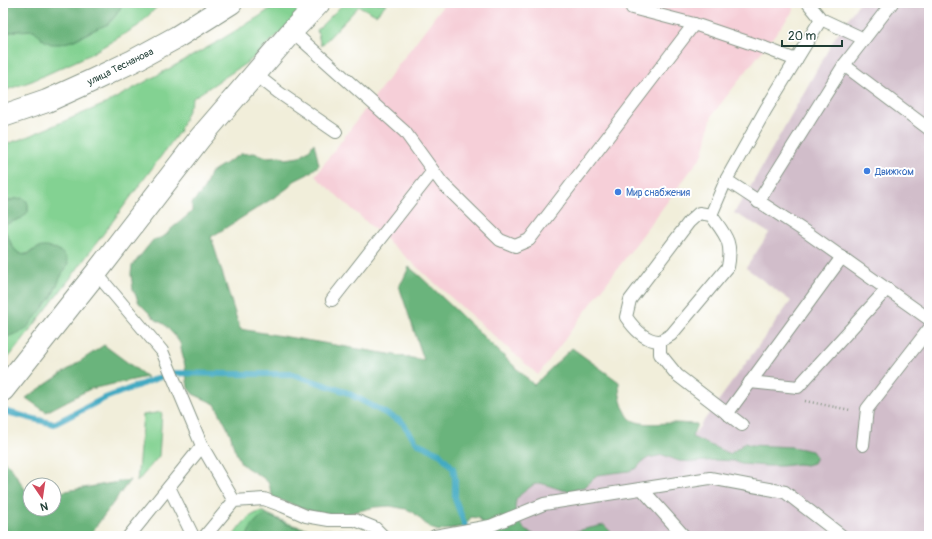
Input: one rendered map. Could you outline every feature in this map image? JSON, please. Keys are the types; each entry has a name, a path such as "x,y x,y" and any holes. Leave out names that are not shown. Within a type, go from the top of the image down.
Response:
{"street":[{"name":"улица Теснанова","path":"3,116 47,101 133,61 177,37 231,3"},
{"path":"3,390 96,273 200,138 319,3"}],"lane":[{"path":"631,3 632,8 694,24 796,60"},
{"path":"808,3 820,19 864,39"},
{"path":"758,202 844,65 892,3"},
{"path":"711,215 726,180 766,109 820,19"},
{"path":"292,32 405,132 442,183 500,240 515,246 529,240 694,24"},
{"path":"844,65 929,129"},
{"path":"255,74 278,92 336,132"},
{"path":"332,300 433,171"},
{"path":"726,180 809,234 929,319"},
{"path":"699,213 711,215 728,240 730,255 728,268 670,335 660,341 648,339 633,327 626,316 630,300 689,222 699,213"},
{"path":"727,414 842,257"},
{"path":"96,273 162,351 202,446 234,501"},
{"path":"750,382 798,387 887,289"},
{"path":"863,445 867,409 929,329"},
{"path":"660,341 660,354 677,375 742,425"},
{"path":"129,536 139,531 169,487 202,446"},
{"path":"437,535 490,526 544,504 710,478 785,492 842,536"},
{"path":"169,487 193,536"},
{"path":"642,489 684,536"},
{"path":"205,536 234,501 264,499 306,516 329,520 355,520 375,528 383,536"}],"shaded area":[{"path":"445,3 789,3 794,10 712,115 703,154 538,375 315,176"},
{"path":"859,3 929,3 929,536 615,536 604,525 559,536 538,536 526,531 516,515 516,500 533,485 540,483 555,488 591,480 597,475 637,468 648,458 663,455 679,461 694,462 717,460 734,461 741,464 775,466 798,464 806,465 812,451 792,447 751,445 745,443 730,454 692,437 791,301 746,268 769,233 734,213 836,36"}],"green space":[{"path":"3,3 123,3 116,15 108,24 72,41 60,44 51,44 42,39 34,30 16,31 3,34"},
{"path":"123,3 161,3 138,26 87,56 32,81 3,91 3,34 16,31 34,30 47,42 72,41 108,24 116,15"},
{"path":"278,3 307,3 284,29 251,60 193,98 179,132 72,276 10,356 3,361 3,332 7,336 51,298 66,268 33,250 27,254 19,253 12,246 3,229 4,225 26,214 28,211 28,206 26,200 10,200 3,204 3,145 24,138 105,104 212,45 260,16"},
{"path":"344,3 387,3 376,15 359,6 321,46 317,30"},
{"path":"314,143 319,165 308,174 294,181 289,187 278,195 211,237 240,329 424,360 399,286 409,267 534,385 572,348 619,382 623,407 630,419 636,422 646,424 697,424 692,437 730,454 745,443 751,445 792,447 812,451 816,457 813,463 806,465 798,464 767,466 717,460 694,462 679,461 663,455 648,458 637,468 629,471 597,475 586,486 570,491 540,483 533,485 521,494 516,500 515,507 518,520 526,531 538,536 486,536 487,531 479,518 471,517 467,523 461,527 439,531 430,528 413,512 390,506 375,507 338,516 322,516 273,497 268,482 241,463 234,448 230,433 215,404 193,394 188,388 180,343 164,324 156,320 139,303 133,289 131,274 132,266 153,240 166,235 192,211 192,203 205,187 210,173 241,154 254,153 267,157 280,156 286,159 299,157 310,149"},
{"path":"23,198 26,200 28,204 28,212 22,218 4,225 3,229 3,204 14,199"},
{"path":"3,229 15,250 21,254 26,255 41,247 48,247 56,249 62,253 66,257 68,264 51,298 25,330 7,337 3,332"},
{"path":"104,345 147,377 90,389 46,412 26,398"},
{"path":"162,412 159,456 137,482 143,415"},
{"path":"3,461 10,466 22,485 22,517 62,517 62,492 130,480 89,536 3,536"},
{"path":"260,512 298,526 311,529 342,530 360,536 338,536 329,531 307,530 288,525 277,519 257,520 247,536 233,536 248,518 255,513"},
{"path":"265,515 288,525 311,531 329,531 338,536 247,536 259,518"},
{"path":"604,525 615,536 559,536 585,529"}],"waterway":[{"path":"3,411 54,424 105,398 171,373 292,374 346,392 402,422 417,443 439,453 453,468 455,478 455,499 469,536"}],"place":[{"name":"Движком","path":"867,171"},
{"name":"Мир снабжения","path":"618,192"}]}
